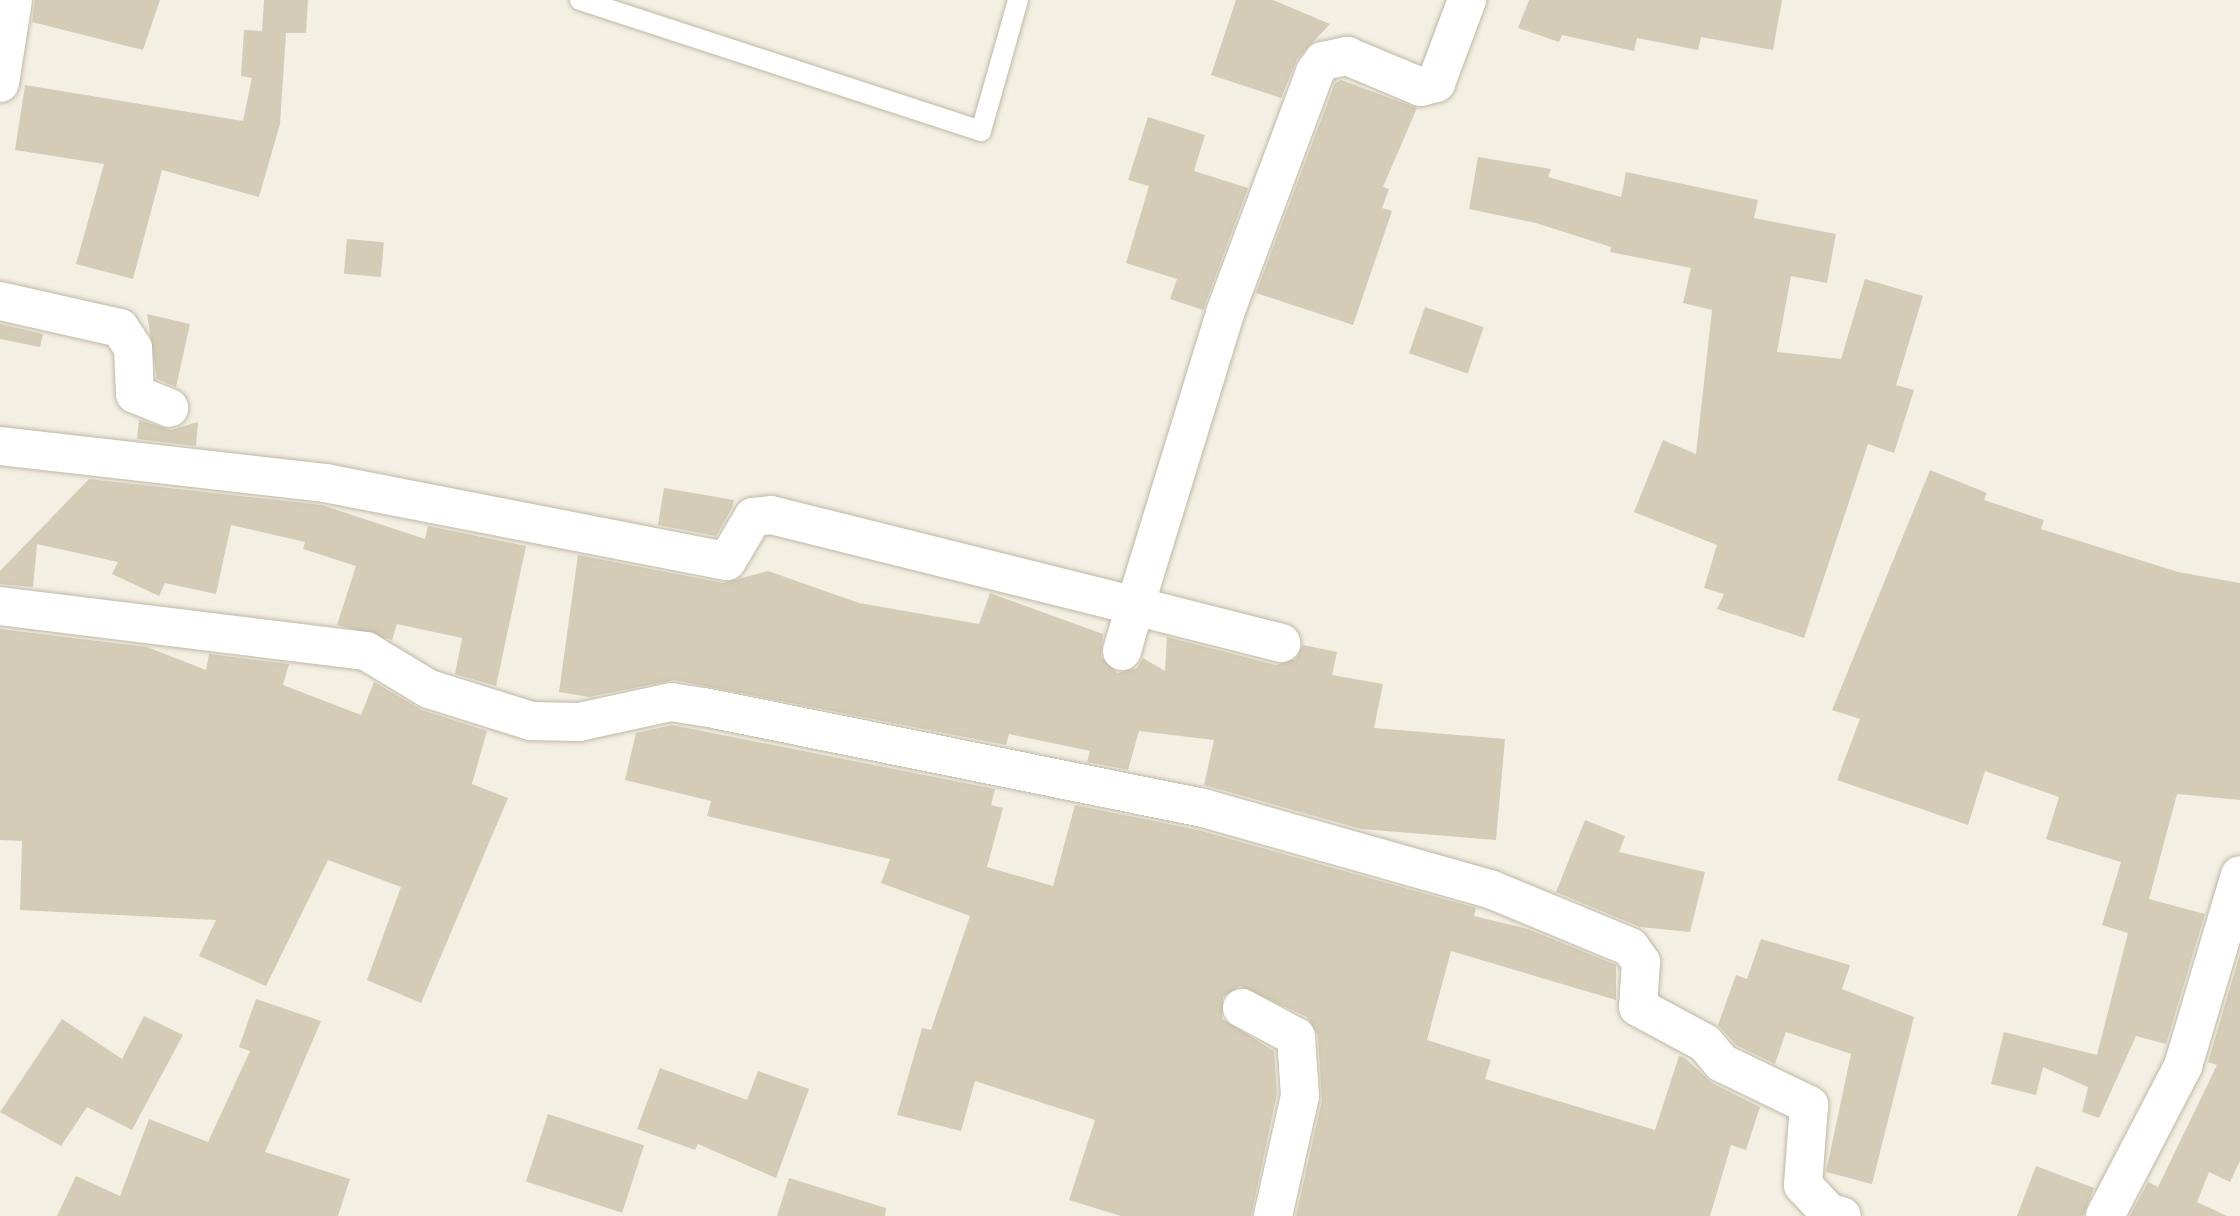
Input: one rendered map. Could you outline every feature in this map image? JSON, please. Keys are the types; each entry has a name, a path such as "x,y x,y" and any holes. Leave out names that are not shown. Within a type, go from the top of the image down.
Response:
{"street":[{"path":"0,83 14,0"},
{"path":"1122,651 1225,313 1314,72 1323,61 1347,56 1420,87 1436,82 1467,0"},
{"path":"0,301 120,328 133,348 134,394 168,408"},
{"path":"0,446 325,483 727,561 753,517 771,515 1282,643"},
{"path":"0,606 366,651 429,689 531,721 579,722 672,702 704,707 1202,808 1490,889 1630,947 1641,962 1638,1007 1706,1043 1722,1063 1809,1104 1803,1185 1829,1213 1842,1216"},
{"path":"2106,1216 2183,1066 2240,876"},
{"path":"1242,1008 1296,1037 1300,1096 1273,1216"}],"lane":[{"path":"580,0 981,131 1018,0"}],"building":[{"path":"35,0 160,0 143,50 32,22"},
{"path":"264,0 308,0 306,33 286,33 280,124 259,197 162,170 133,279 76,264 104,164 15,150 25,85 243,121 252,78 241,76 244,30 262,31"},
{"path":"1236,0 1273,0 1330,24 1297,59 1281,98 1211,75"},
{"path":"1529,0 1782,0 1773,50 1701,37 1698,50 1637,38 1634,51 1562,35 1559,42 1518,28"},
{"path":"1341,80 1417,108 1383,187 1389,189 1382,208 1392,211 1353,325 1256,293 1335,83"},
{"path":"1148,117 1205,135 1194,171 1248,188 1203,310 1170,299 1177,279 1126,263 1149,186 1128,180"},
{"path":"1478,157 1551,169 1548,177 1621,197 1626,172 1758,200 1754,218 1836,234 1827,283 1791,276 1777,352 1841,359 1865,279 1923,296 1896,385 1914,390 1894,453 1868,444 1804,638 1717,609 1724,594 1704,588 1717,545 1634,512 1663,440 1696,454 1712,310 1683,303 1691,268 1610,252 1611,247 1536,223 1469,209"},
{"path":"347,239 384,242 381,277 344,274"},
{"path":"1425,307 1484,327 1468,374 1409,353"},
{"path":"147,314 190,324 176,387 157,379"},
{"path":"0,324 43,334 40,347 0,339"},
{"path":"139,420 171,430 198,422 196,446 137,439"},
{"path":"1930,470 1987,493 1984,500 2044,520 2041,529 2178,572 2240,583 2240,800 2177,794 2149,899 2205,914 2166,1044 2136,1036 2099,1118 2082,1112 2088,1087 2043,1067 2036,1095 1991,1084 2004,1032 2097,1055 2128,933 2102,925 2121,862 2046,839 2059,797 1985,771 1968,825 1837,780 1860,719 1832,710"},
{"path":"89,479 322,505 425,539 428,526 526,546 496,686 455,674 462,638 397,624 392,640 337,625 356,566 303,549 305,542 231,525 216,594 165,583 159,596 112,574 118,562 37,544 33,587 0,584 0,571"},
{"path":"664,488 734,500 716,536 658,525"},
{"path":"578,555 723,583 768,571 859,603 979,624 990,593 1103,634 1101,657 1117,673 1137,668 1143,658 1165,671 1167,637 1276,665 1296,659 1303,645 1337,652 1332,675 1383,684 1374,728 1505,739 1496,840 1361,829 1204,785 1214,740 1139,731 1128,770 1087,762 1090,751 1009,734 1006,745 674,680 589,697 559,692"},
{"path":"0,629 147,647 206,670 209,654 289,664 283,685 361,715 374,682 422,710 487,731 472,784 508,798 421,1003 367,980 401,887 328,860 266,986 199,956 216,920 20,910 22,841 0,840"},
{"path":"672,725 995,789 991,805 1003,808 987,867 1053,886 1075,805 1198,830 1476,908 1474,916 1528,929 1616,965 1616,1000 1451,951 1427,1040 1491,1060 1485,1079 1655,1130 1679,1056 1685,1058 1712,1083 1760,1107 1746,1150 1731,1145 1710,1216 1296,1216 1322,1100 1318,1035 1307,1017 1240,986 1223,997 1222,1019 1274,1051 1277,1094 1251,1216 1121,1216 1069,1200 1095,1120 975,1081 961,1131 897,1115 922,1028 931,1030 970,916 881,883 890,859 707,816 711,801 625,780 636,733"},
{"path":"1585,820 1625,836 1619,852 1705,872 1690,932 1640,927 1556,892"},
{"path":"1761,939 1850,965 1842,989 1914,1017 1872,1184 1826,1172 1851,1054 1786,1032 1775,1064 1736,1045 1718,1025 1736,975 1747,979"},
{"path":"2240,954 2240,1161 2230,1182 2209,1172 2197,1202 2227,1216 2130,1216 2148,1182 2158,1187 2217,1065 2208,1062"},
{"path":"256,999 321,1021 265,1152 350,1179 338,1216 57,1216 76,1176 120,1196 149,1119 208,1142 250,1051 239,1047"},
{"path":"144,1016 183,1035 132,1130 87,1107 61,1146 0,1112 62,1019 122,1059"},
{"path":"660,1068 747,1100 758,1071 809,1089 776,1178 698,1144 695,1150 637,1129"},
{"path":"548,1114 644,1145 622,1213 526,1182"},
{"path":"2036,1166 2094,1188 2083,1216 2017,1216"},
{"path":"789,1178 886,1208 885,1216 777,1216"}]}
